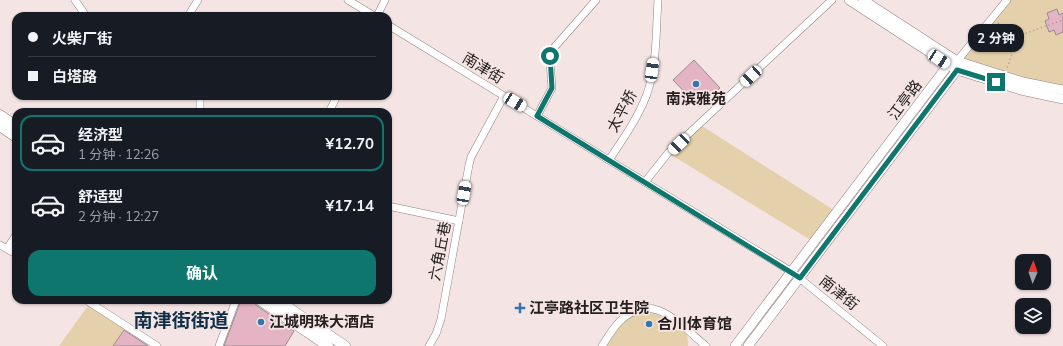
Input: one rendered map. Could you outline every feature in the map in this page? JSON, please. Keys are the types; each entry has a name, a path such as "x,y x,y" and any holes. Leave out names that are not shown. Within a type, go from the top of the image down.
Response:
{"main road":[{"path":"0,115 12,123"},
{"path":"0,126 12,134"},
{"path":"266,304 328,346"},
{"path":"283,304 345,346"}],"street":[{"path":"74,0 83,12"},
{"path":"190,12 198,0"},
{"path":"348,0 368,12"},
{"path":"378,12 385,0"},
{"path":"537,116 552,88 550,62 552,50 596,0"},
{"name":"太平桥","path":"610,160 638,114 647,93 656,44 658,0"},
{"path":"645,182 668,153 832,0"},
{"path":"849,0 954,65 1037,95 1063,99"},
{"path":"863,0 954,65 1040,86 1063,90"},
{"path":"954,65 1007,0"},
{"name":"南津街","path":"392,27 792,272 883,346"},
{"name":"江亭路","path":"735,346 954,65"},
{"name":"江亭路","path":"748,346 800,278 954,65"},
{"name":"六角丘巷","path":"429,346 436,334 441,319 471,157 504,96"},
{"path":"392,207 459,221"},
{"path":"7,249 12,241"},
{"path":"0,245 12,252"},
{"path":"92,304 157,346"},
{"path":"219,346 235,304"},
{"path":"602,346 619,321 632,310 648,307 662,310 706,346"}],"path":[{"path":"1007,40 1063,20"},
{"path":"997,22 1002,26 1012,54 1004,76"}],"shaded area":[{"path":"1006,0 1063,0 1063,90 957,61"},
{"path":"699,124 837,212 814,242 668,153"},
{"path":"89,304 126,326 113,346 59,346"},
{"name":"合川体育馆","path":"632,310 662,310 687,330 688,346 602,346"}],"building":[{"path":"1057,9 1059,15 1063,13 1063,32 1056,35 1054,30 1049,32 1045,21 1049,19 1047,13"},
{"name":"南滨雅苑","path":"694,60 720,88 699,107 673,80"},
{"name":"江城明珠大酒店","path":"240,304 256,304 294,331 285,346 224,346"},
{"path":"124,330 148,346 113,346"}],"place":[{"name":"南滨雅苑","path":"696,84"},
{"name":"江亭路社区卫生院","path":"520,308"},
{"name":"江城明珠大酒店","path":"261,322"},
{"name":"合川体育馆","path":"649,324"}],"district":[{"name":"南津街街道","path":"181,320"}],"route":[{"path":"550,56 553,83 552,88 537,116 800,278 957,70 996,82"}]}
